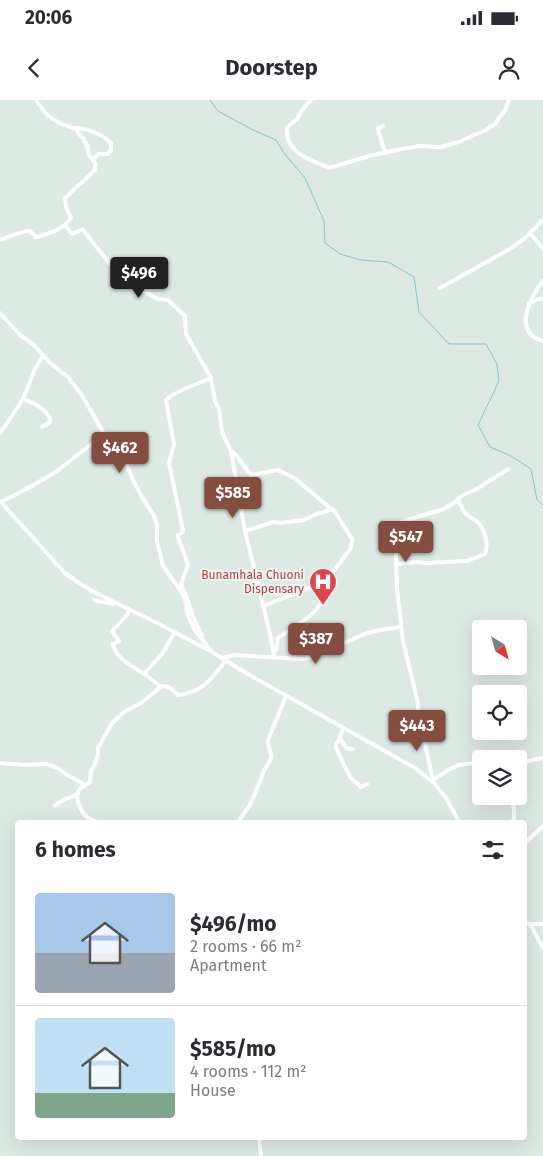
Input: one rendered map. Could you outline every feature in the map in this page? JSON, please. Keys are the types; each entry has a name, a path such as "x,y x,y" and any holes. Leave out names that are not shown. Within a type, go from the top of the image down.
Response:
{"street":[{"path":"36,100 48,117 66,126 95,131 110,143 111,150 108,154 99,154 92,159"},
{"path":"311,100 302,110 298,119 287,128 288,138 302,156 330,168 385,152 419,146 441,147 456,143 495,124 505,110 509,100"},
{"path":"383,126 378,128 378,130 385,152"},
{"path":"0,240 29,231 38,237 65,225 71,218 64,199 95,171 94,166 96,164 89,154 84,138 74,128"},
{"path":"440,288 508,250 524,239 543,220"},
{"path":"65,225 72,234 82,230 110,264 116,264 142,290 158,299 168,300 183,314 186,321 186,334 212,378 222,432 231,451 245,531 274,655"},
{"path":"530,233 543,249"},
{"path":"543,281 529,303 526,315 526,326 535,338 543,341"},
{"path":"529,303 543,299"},
{"path":"0,313 20,335 34,345 43,356 68,377 79,391 104,434 118,444 133,480 154,516 157,524 157,541 165,569 185,599 188,616 194,629 212,652"},
{"path":"0,433 23,399 43,356"},
{"path":"205,642 194,620 181,584 188,563 178,537 183,531 169,463 174,444 166,400 176,393 212,378"},
{"path":"23,399 46,410 50,422 42,427"},
{"path":"104,434 56,472 0,502 66,574 87,588 128,610 212,652 415,768 433,781 446,798 458,820"},
{"path":"231,451 251,475 279,471 299,480 333,510 351,536 351,548 334,572 314,586 263,606"},
{"path":"433,781 413,683 404,652 397,588 395,529 397,525 404,521 441,510 508,469"},
{"path":"397,564 467,561 485,554 487,540 482,528 477,521 465,512 457,500"},
{"path":"245,531 274,522 304,520 333,510"},
{"path":"274,655 278,638 310,615 319,605 323,595 319,582"},
{"path":"94,600 112,604 116,603"},
{"path":"128,610 127,615 112,631 119,641 114,644 114,648 126,662 155,681 160,687"},
{"path":"96,820 88,818 81,810 78,794 79,790 90,782 91,771 98,755 98,748 112,723 124,712 147,699 160,687 167,686 178,695 197,690 209,681 224,659 234,655 274,655 298,659 309,658 367,633 401,627"},
{"path":"144,674 162,654 175,632"},
{"path":"239,820 250,805 262,773 271,759 268,740 286,696"},
{"path":"343,728 336,746 350,778 361,787 367,784"},
{"path":"340,738 346,748 353,749"},
{"path":"527,761 543,758"},
{"path":"0,763 46,764 58,768 84,786"},
{"path":"433,781 460,764 472,763"},
{"path":"55,806 63,799 78,794"},
{"path":"513,805 514,820"},
{"path":"527,841 543,826"},
{"path":"527,923 543,924"},
{"path":"530,924 543,948"},
{"path":"259,1140 261,1156"}],"waterway":[{"path":"210,100 218,111 276,140 284,153 305,178 324,221 325,243 340,254 361,260 388,262 414,277 419,312 449,344 486,344 497,364 499,381 478,425 490,447 511,456 531,469 537,500 543,505"}],"place":[{"name":"Bunamhala Chuoni Dispensary","path":"323,606"}]}
